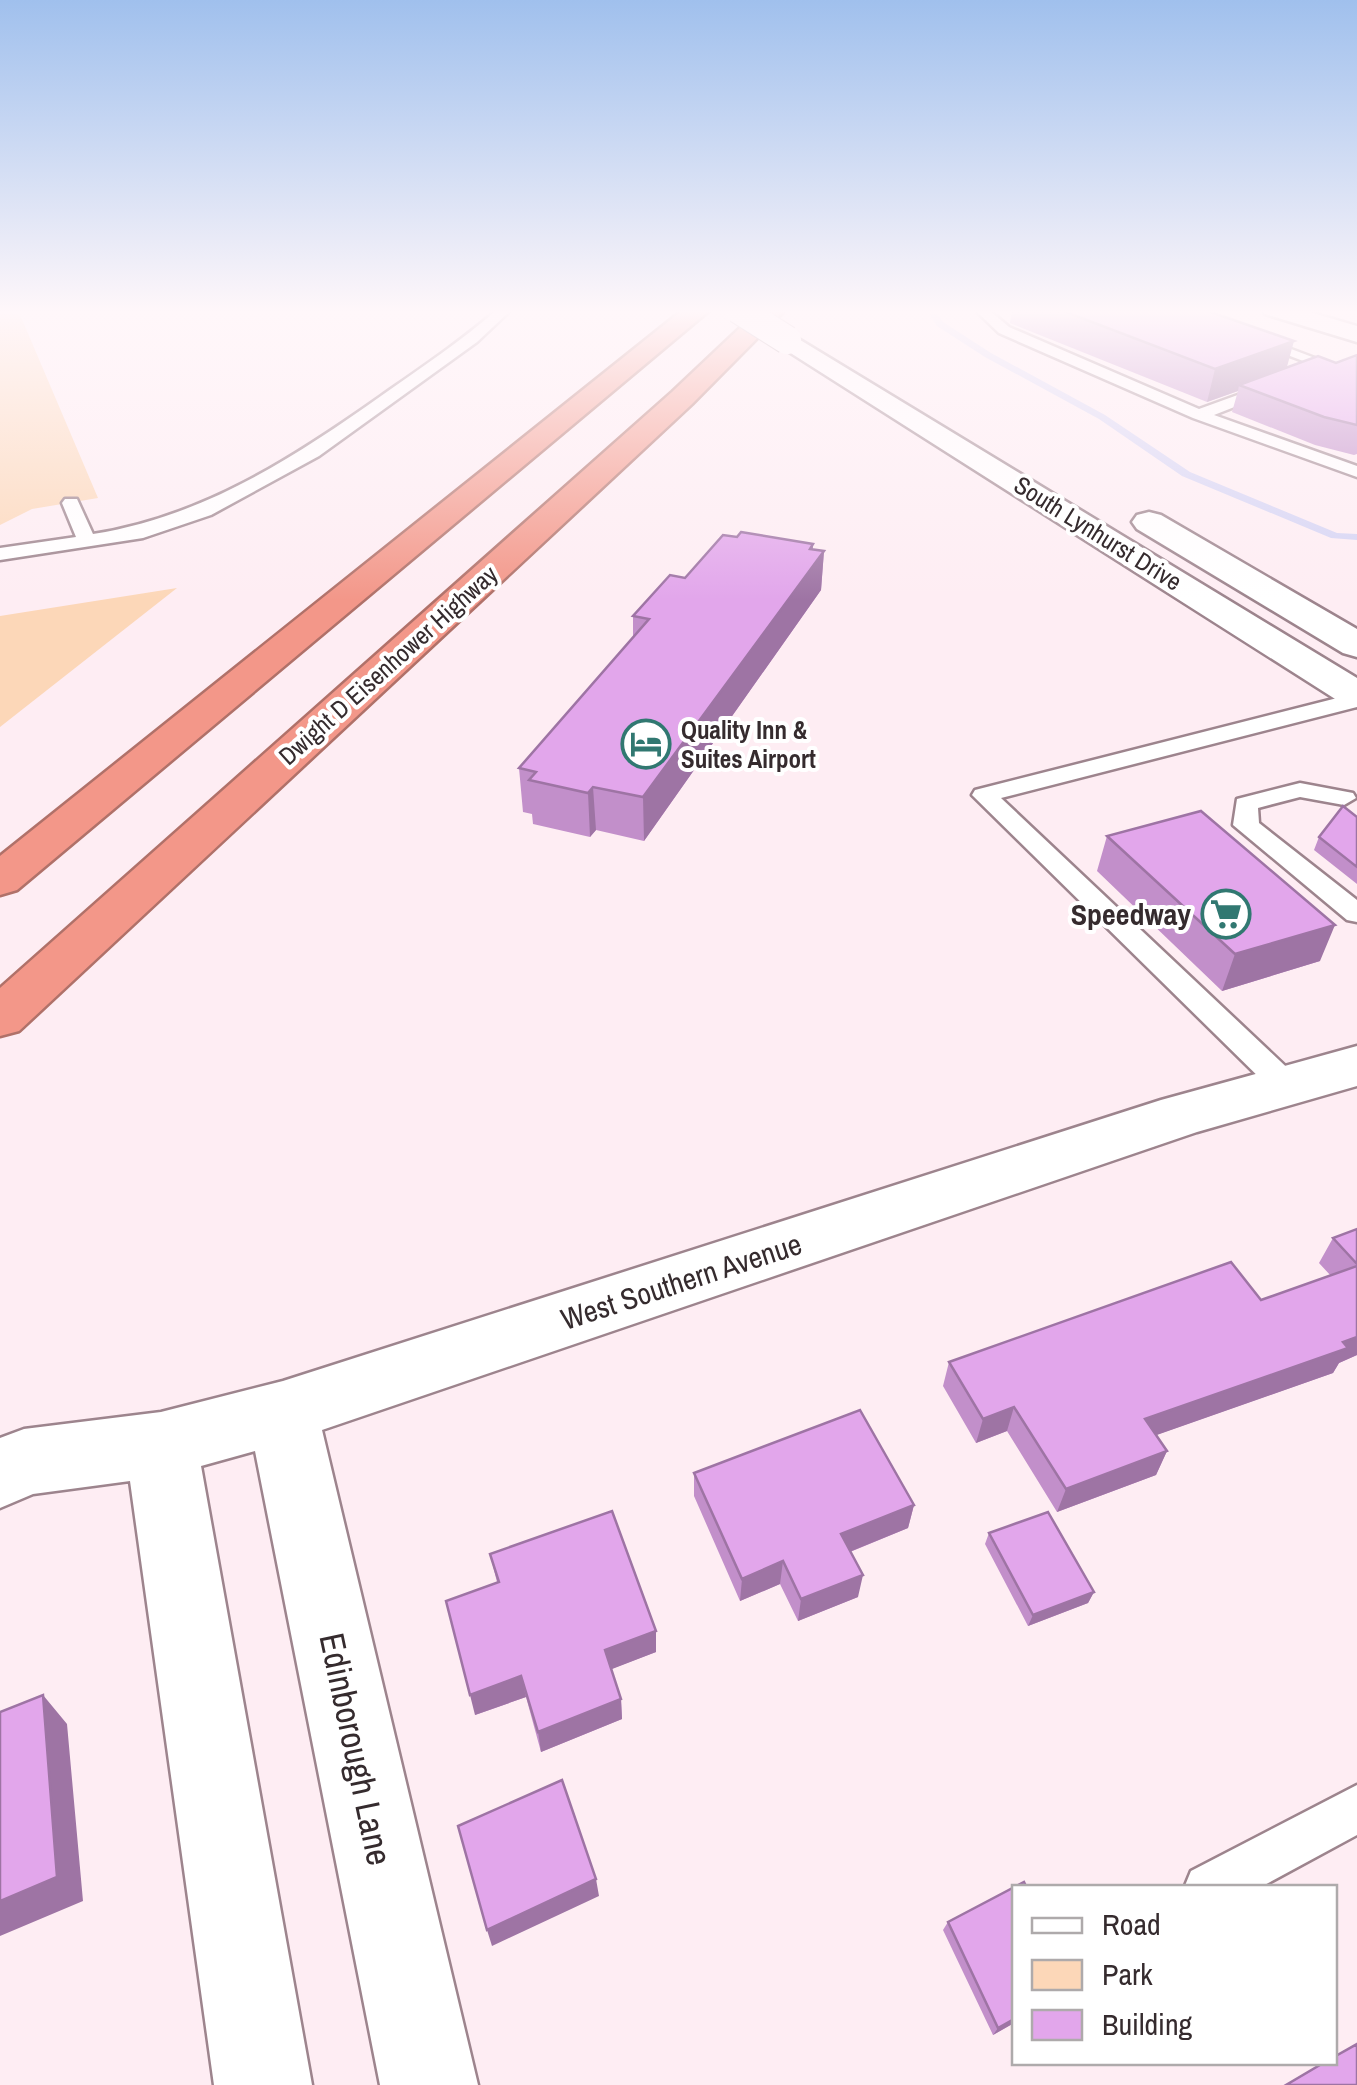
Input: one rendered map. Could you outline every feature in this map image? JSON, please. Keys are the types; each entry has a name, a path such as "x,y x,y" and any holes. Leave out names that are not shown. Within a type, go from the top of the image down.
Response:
{"highway":[{"path":"0,880 579,406"},
{"name":"Dwight D Eisenhower Highway","path":"0,1018 673,406"}],"main road":[{"name":"South Lynhurst Drive","path":"922,406 1357,698"},
{"name":"South Lynhurst Drive","path":"1115,502 1357,645"},
{"name":"West Southern Avenue","path":"0,1474 24,1462 161,1444 283,1412 1182,1115 1357,1066"},
{"name":"Edinborough Lane","path":"283,1412 428,2085"},
{"path":"161,1444 264,2085"}],"lane":[{"path":"0,554 88,542 185,520 288,468 376,406"},
{"path":"1179,406 1357,472"},
{"path":"1199,415 1222,406"},
{"path":"71,503 88,542"},
{"path":"1287,1086 984,796 1357,698"},
{"path":"1353,800 1300,790 1246,804 1246,825 1357,914"},
{"path":"1284,856 1311,848"},
{"path":"1319,884 1346,875"},
{"path":"1214,1885 1357,1809"}],"green space":[{"path":"0,406 59,406 98,498 32,509 0,525"},
{"path":"177,588 0,727 0,616"}],"building":[{"path":"1296,406 1357,406 1357,425"},
{"name":"Quality Inn & Suites Airport","path":"741,532 813,544 810,549 824,551 643,797 593,787 588,793 529,780 536,772 519,768 649,619 633,616 670,575 685,578 723,535 737,537"},
{"path":"1343,806 1357,817 1357,867 1319,837"},
{"path":"1201,811 1335,925 1235,954 1107,836"},
{"path":"1357,1229 1357,1264 1333,1238"},
{"path":"1231,1262 1261,1300 1357,1266 1357,1337 1343,1342 1348,1348 1145,1419 1167,1451 1066,1489 1014,1407 983,1419 949,1362"},
{"path":"860,1410 914,1505 841,1534 863,1575 801,1599 783,1561 742,1579 694,1473"},
{"path":"612,1511 656,1631 605,1650 621,1699 538,1732 521,1676 470,1695 446,1601 499,1582 490,1554"},
{"path":"1048,1512 1094,1592 1033,1615 989,1533"},
{"path":"43,1695 57,1877 0,1901 0,1712"},
{"path":"562,1780 596,1879 487,1930 458,1826"},
{"path":"1012,1888 1012,2020 998,2028 948,1922"},
{"path":"1357,2044 1357,2085 1286,2085 1320,2065 1337,2065 1337,2055"}],"waterway":[{"path":"1082,406 1186,474 1335,536 1357,537"}],"place":[{"name":"Quality Inn & Suites Airport","path":"646,744"},
{"name":"Speedway","path":"1226,914"}]}
